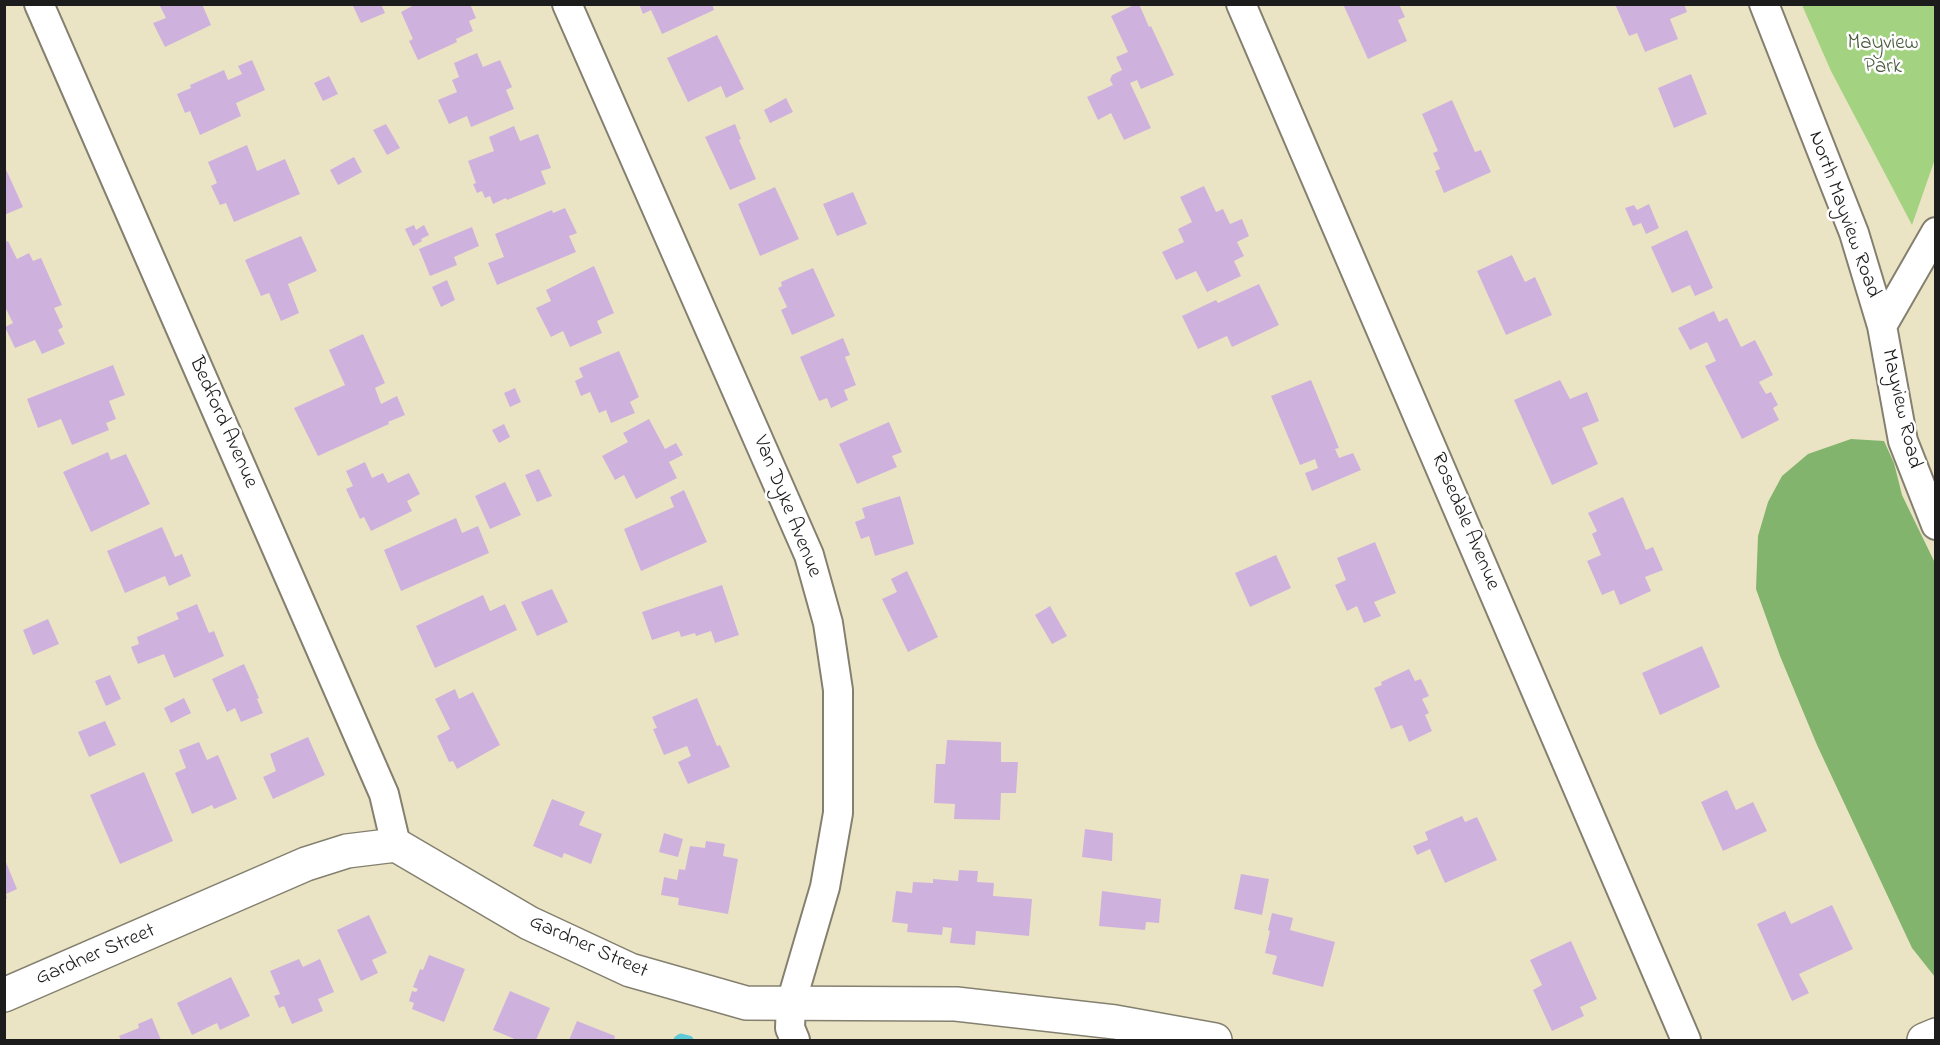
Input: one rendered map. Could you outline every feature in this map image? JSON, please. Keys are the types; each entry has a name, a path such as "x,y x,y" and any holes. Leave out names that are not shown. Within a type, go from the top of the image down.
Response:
{"street":[{"name":"Bedford Avenue","path":"39,4 384,794 396,845"},
{"name":"Van Dyke Avenue","path":"567,4 809,555 828,622 838,690 838,813 825,887 791,1003 790,1028 795,1041"},
{"name":"Rosedale Avenue","path":"1241,4 1686,1041"},
{"name":"North Mayview Road","path":"1764,4 1854,233 1882,326"},
{"name":"North Mayview Road","path":"1882,326 1935,232"},
{"name":"Mayview Road","path":"1882,326 1903,441 1935,525"},
{"name":"Gardner Street","path":"4,995 306,864 347,851 396,845 529,923 630,970 746,1003 956,1004 1115,1022 1215,1041"},
{"path":"1924,1041 1935,1035"}],"green space":[{"name":"Mayview Park","path":"1802,5 1935,5 1935,159 1912,225 1831,71"},
{"path":"1851,439 1884,441 1894,463 1902,495 1935,563 1935,977 1912,948 1817,745 1780,656 1756,589 1758,536 1768,502 1782,476 1808,454"}],"building":[{"path":"159,4 202,4 211,25 165,47 153,23 166,18"},
{"path":"381,4 385,13 361,23 353,6"},
{"path":"416,4 470,4 476,18 469,21 473,31 456,39 457,42 418,60 409,41 413,39 401,12"},
{"path":"639,4 712,4 714,10 662,34 651,10 643,14"},
{"path":"1139,4 1149,27 1151,26 1174,75 1141,89 1137,80 1130,83 1151,128 1124,140 1111,113 1098,120 1087,97 1113,85 1110,80 1112,75 1122,70 1116,57 1128,52 1111,16"},
{"path":"1343,4 1399,4 1405,17 1398,20 1407,41 1368,59"},
{"path":"1615,4 1684,4 1687,12 1670,19 1678,39 1645,52 1637,33 1629,36"},
{"path":"717,35 744,89 726,98 721,86 688,102 667,58"},
{"path":"477,53 483,67 500,60 512,87 506,90 514,109 471,127 467,116 449,124 438,100 457,92 452,80 459,77 454,63"},
{"path":"252,60 265,90 236,103 241,116 200,135 190,111 185,113 177,94 191,88 190,85 224,70 228,80 242,74 238,66"},
{"path":"1691,74 1707,114 1674,128 1658,88"},
{"path":"329,76 338,94 323,101 314,83"},
{"path":"786,98 793,112 770,123 764,110"},
{"path":"1452,100 1475,152 1481,150 1491,172 1444,193 1435,171 1440,169 1433,153 1438,151 1422,114"},
{"path":"386,124 400,148 387,155 373,130"},
{"path":"735,124 741,139 739,140 756,179 730,190 705,137"},
{"path":"514,126 520,141 538,134 551,168 541,171 546,184 493,204 490,196 485,198 482,191 477,193 468,161 494,151 489,137"},
{"path":"247,145 257,171 285,159 300,194 234,222 226,203 220,205 211,186 217,183 208,162"},
{"path":"354,157 362,172 338,185 330,170"},
{"path":"4,165 23,207 4,215"},
{"path":"1204,186 1216,212 1223,209 1230,224 1242,219 1249,236 1237,242 1244,256 1234,261 1241,276 1207,292 1196,271 1176,280 1162,252 1184,242 1178,229 1192,222 1180,197"},
{"path":"775,187 799,239 760,256 738,204"},
{"path":"853,192 867,224 837,236 823,204"},
{"path":"1649,204 1659,228 1646,234 1641,223 1633,226 1625,208 1634,205 1637,210"},
{"path":"565,208 577,233 569,236 576,252 497,285 488,263 504,257 495,234 552,210 553,213"},
{"path":"414,225 416,230 424,225 429,235 413,246 405,229"},
{"path":"472,227 479,246 454,257 457,265 430,276 419,249"},
{"path":"1687,230 1713,288 1695,296 1690,285 1672,293 1651,247"},
{"path":"301,236 317,271 288,284 299,313 281,321 269,293 261,296 245,260"},
{"path":"8,241 17,259 29,253 33,261 41,258 62,305 54,308 63,327 58,330 65,344 42,354 35,340 15,348 5,327 13,323 4,305 4,242"},
{"path":"1512,255 1525,282 1535,277 1552,315 1506,335 1477,271"},
{"path":"594,266 614,313 597,321 602,333 570,347 563,331 551,337 536,308 551,301 546,290"},
{"path":"813,268 835,316 792,335 781,310 787,307 778,288 782,286 781,282"},
{"path":"447,280 455,300 441,307 432,287"},
{"path":"1259,284 1279,325 1232,347 1227,336 1198,349 1182,316 1216,300 1218,303"},
{"path":"1714,311 1719,322 1727,318 1741,347 1755,340 1773,375 1759,382 1766,394 1771,392 1778,405 1773,408 1779,420 1742,439 1705,366 1716,361 1707,342 1690,350 1678,328"},
{"path":"363,334 385,383 375,388 381,404 397,396 405,415 318,456 294,408 345,385 329,350"},
{"path":"843,338 850,355 845,357 856,385 844,390 848,400 831,408 827,398 819,401 800,357"},
{"path":"619,351 639,397 630,402 635,413 611,423 606,410 599,413 590,392 581,396 575,381 583,377 579,368"},
{"path":"113,365 125,395 109,401 116,419 106,423 109,430 72,445 61,419 38,428 27,399"},
{"path":"1311,380 1339,448 1335,449 1339,458 1353,453 1361,470 1312,491 1305,473 1318,468 1315,459 1300,465 1271,396"},
{"path":"1560,380 1570,399 1587,392 1599,421 1582,428 1598,464 1552,485 1514,400"},
{"path":"515,388 521,402 510,407 504,393"},
{"path":"649,419 665,449 676,443 683,455 669,462 677,478 636,499 624,475 615,480 602,456 628,442 623,433"},
{"path":"889,422 902,452 892,456 897,467 857,484 839,444"},
{"path":"504,424 510,437 499,443 492,430"},
{"path":"108,452 111,460 126,454 150,504 91,532 63,472"},
{"path":"365,462 372,478 383,473 388,483 409,473 420,494 407,501 412,511 371,531 364,517 360,519 346,489 353,486 346,471"},
{"path":"539,469 552,496 537,502 525,475"},
{"path":"505,482 521,515 490,529 475,496"},
{"path":"684,490 707,542 641,571 624,529 674,507 670,497"},
{"path":"900,496 914,544 875,556 869,536 861,539 855,522 865,518 862,508"},
{"path":"1623,497 1646,550 1653,547 1663,570 1645,577 1651,591 1620,605 1614,590 1602,595 1587,561 1601,555 1592,534 1597,531 1588,513"},
{"path":"456,518 462,533 478,526 489,553 401,591 384,550"},
{"path":"162,527 175,557 182,554 191,576 169,586 165,576 125,593 107,551"},
{"path":"1375,542 1396,593 1374,602 1381,616 1364,623 1357,606 1347,611 1335,585 1346,580 1337,558"},
{"path":"1276,555 1291,588 1250,607 1235,573"},
{"path":"907,571 938,637 908,652 882,599 897,592 891,579"},
{"path":"722,585 739,635 715,643 711,631 696,636 695,633 681,637 679,631 652,640 642,612"},
{"path":"552,589 568,622 537,636 521,602"},
{"path":"483,595 490,611 505,604 517,630 435,668 416,626"},
{"path":"197,604 209,633 214,631 224,656 174,678 164,654 138,664 131,647 139,644 137,637 179,619 176,613"},
{"path":"1050,606 1067,636 1052,644 1035,615"},
{"path":"48,619 59,644 33,655 23,630"},
{"path":"1702,646 1720,687 1660,715 1642,673"},
{"path":"244,664 263,713 241,722 235,708 227,712 212,679"},
{"path":"1409,669 1415,681 1421,679 1429,696 1422,699 1429,713 1425,715 1432,731 1409,742 1402,725 1391,729 1374,688 1382,685 1381,682"},
{"path":"110,675 121,699 106,706 95,681"},
{"path":"455,689 459,699 473,692 500,745 457,769 453,761 449,762 437,736 450,729 435,699"},
{"path":"184,698 191,713 171,723 164,708"},
{"path":"697,698 717,746 720,745 730,767 688,784 678,762 691,756 687,746 664,755 653,729 657,728 652,717"},
{"path":"105,721 116,745 89,757 78,732"},
{"path":"308,737 325,775 273,799 263,777 276,771 270,754"},
{"path":"947,740 1001,742 1001,762 1018,762 1016,793 1001,793 1000,820 954,819 955,804 934,803 936,764 945,764"},
{"path":"199,742 207,760 218,755 237,799 214,809 212,805 192,814 175,773 186,768 179,750"},
{"path":"144,772 173,841 120,864 90,795"},
{"path":"1727,790 1736,810 1753,802 1767,831 1723,851 1701,802"},
{"path":"552,799 585,812 579,825 602,834 591,864 564,853 562,858 533,846"},
{"path":"1462,816 1465,822 1477,817 1497,860 1445,883 1430,849 1417,855 1413,846 1428,840 1425,832"},
{"path":"1085,829 1113,833 1112,861 1082,857"},
{"path":"664,833 683,839 678,857 659,852"},
{"path":"706,841 725,844 723,856 738,859 728,914 678,905 679,898 661,895 664,877 677,880 679,869 685,870 690,846 705,848"},
{"path":"5,860 17,889 6,894 5,900"},
{"path":"959,870 978,871 977,882 994,883 993,896 1032,899 1029,936 976,931 975,945 950,943 952,928 943,927 942,935 907,932 908,924 892,922 896,891 912,893 913,882 933,883 933,879 958,881"},
{"path":"1241,874 1269,879 1262,915 1234,909"},
{"path":"1102,891 1161,899 1159,923 1146,922 1145,930 1099,926"},
{"path":"1832,905 1853,949 1799,974 1809,993 1792,1001 1757,924 1785,911 1791,924"},
{"path":"1272,913 1293,918 1290,930 1335,942 1323,987 1272,974 1277,956 1265,953"},
{"path":"369,915 387,953 372,960 378,973 361,981 337,930"},
{"path":"1571,941 1597,999 1580,1007 1584,1016 1552,1031 1533,990 1542,985 1530,960"},
{"path":"429,955 465,969 444,1022 412,1009 414,1003 409,1001 412,991 416,992 418,989 413,987"},
{"path":"299,959 303,967 320,959 334,992 318,999 323,1011 292,1024 284,1006 279,1008 274,996 280,994 270,971"},
{"path":"231,977 250,1016 220,1030 217,1023 192,1035 177,1003"},
{"path":"510,991 550,1008 536,1040 517,1040 493,1030"},
{"path":"152,1018 161,1040 121,1040 119,1036 139,1028 138,1024"},
{"path":"577,1021 615,1036 614,1040 569,1040"}],"waterway":[{"path":"678,1040 681,1038 689,1040"}]}
